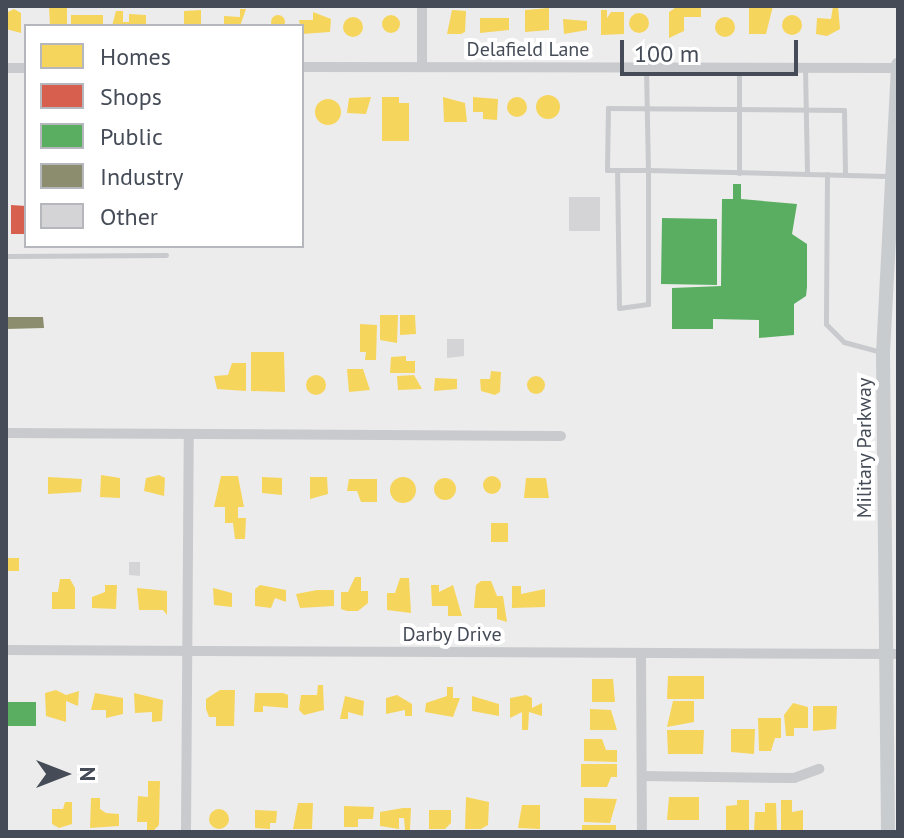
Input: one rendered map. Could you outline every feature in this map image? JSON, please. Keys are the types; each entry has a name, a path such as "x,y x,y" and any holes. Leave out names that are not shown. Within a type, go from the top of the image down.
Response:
{"main road":[{"name":"Military Parkway","path":"888,832 892,654 883,353 888,176 898,67"}],"street":[{"path":"422,6 422,67"},
{"name":"Delafield Lane","path":"304,67 898,67"},
{"path":"6,433 561,436"},
{"path":"186,832 189,434"},
{"name":"Darby Drive","path":"6,650 892,654"},
{"path":"641,653 642,832"},
{"path":"642,776 794,778 819,769"}],"lane":[{"path":"617,170 619,308 648,304 646,67"},
{"path":"739,67 739,173"},
{"path":"805,67 807,174"},
{"path":"845,175 844,110 608,108 607,170 888,176"},
{"path":"827,174 826,324 844,342 883,353"},
{"path":"6,256 166,255"}],"building: Homes":[{"path":"49,6 67,6 67,24 50,24"},
{"path":"678,6 701,6 701,17 684,17 684,31 669,38 669,12"},
{"path":"749,6 773,6 766,34 749,34"},
{"path":"833,6 838,6 840,29 827,36 816,34 817,18 831,19"},
{"path":"549,8 549,30 525,32 525,10"},
{"path":"14,9 21,13 21,33 6,29 6,13"},
{"path":"240,9 246,9 241,24 224,24 224,16 240,17"},
{"path":"201,10 201,24 184,24 184,11"},
{"path":"452,10 466,11 465,32 461,34 447,34"},
{"path":"601,10 607,10 607,18 611,12 624,12 624,34 601,35"},
{"path":"116,11 123,11 123,22 129,22 129,14 146,15 146,24 113,24"},
{"path":"313,12 331,19 330,32 304,34 304,24 300,24 299,20 313,20"},
{"path":"639,13 646,16 649,23 646,30 639,33 632,30 629,23 632,16"},
{"path":"71,15 103,15 103,24 71,24"},
{"path":"387,15 395,15 400,24 398,31 387,33 382,28 382,20"},
{"path":"792,15 799,18 802,25 799,32 792,35 785,32 782,25 785,18"},
{"path":"273,17 283,17 284,24 272,24"},
{"path":"353,17 360,20 363,27 360,34 353,37 346,34 343,27 346,20"},
{"path":"725,17 732,20 735,27 732,34 725,37 718,34 715,27 718,20"},
{"path":"480,18 509,18 509,30 480,33"},
{"path":"563,19 587,21 587,30 564,34"},
{"path":"548,95 559,102 560,107 553,118 548,119 537,112 536,107 543,96"},
{"path":"371,97 366,114 347,113 349,98"},
{"path":"382,97 399,97 399,103 409,103 409,141 382,141"},
{"path":"443,97 465,103 467,122 444,122"},
{"path":"473,97 498,99 497,120 483,119 483,112 473,112"},
{"path":"513,97 521,97 527,107 521,117 513,117 507,111 507,103"},
{"path":"328,99 337,103 341,112 337,121 328,125 319,121 315,112 319,103"},
{"path":"380,315 398,315 397,343 380,340"},
{"path":"400,315 415,315 416,334 400,335"},
{"path":"360,324 377,325 376,360 365,360 366,352 360,352"},
{"path":"251,352 284,352 285,392 251,391"},
{"path":"406,356 406,361 415,361 415,373 390,373 391,357"},
{"path":"232,363 246,363 246,391 217,389 214,376 228,375"},
{"path":"347,369 363,369 370,390 349,392"},
{"path":"491,371 501,372 500,392 495,395 481,391 480,379 490,379"},
{"path":"316,375 323,378 326,385 323,392 316,395 309,392 306,385 309,378"},
{"path":"414,375 422,389 398,390 397,376"},
{"path":"532,376 540,376 545,385 543,392 532,394 527,389 527,381"},
{"path":"435,378 457,379 457,389 434,391"},
{"path":"101,475 120,478 120,498 100,497"},
{"path":"159,475 165,478 164,496 144,491 146,478"},
{"path":"221,476 238,476 244,507 238,507 238,518 246,518 245,539 235,539 233,523 225,523 225,507 214,507"},
{"path":"492,476 501,485 492,494 483,485"},
{"path":"48,477 82,479 81,492 48,494"},
{"path":"262,477 282,478 282,495 262,493"},
{"path":"310,477 327,477 328,494 310,499"},
{"path":"403,477 412,481 416,490 412,499 403,503 394,499 390,490 394,481"},
{"path":"445,478 453,481 456,489 453,497 445,500 437,497 434,489 437,481"},
{"path":"526,478 546,478 549,498 524,498"},
{"path":"349,479 377,479 377,502 361,502 357,491 347,491"},
{"path":"491,523 508,523 508,542 491,542"},
{"path":"6,558 19,558 19,571 6,571"},
{"path":"355,577 361,577 361,591 368,591 368,603 358,611 341,609 341,592 348,592"},
{"path":"400,578 409,578 411,613 387,610 387,593 395,593"},
{"path":"60,579 70,579 75,588 75,609 52,609 52,592 58,592"},
{"path":"481,581 491,581 497,596 503,596 507,622 497,619 497,608 474,608 476,585"},
{"path":"105,585 117,585 116,609 92,608 92,597 105,592"},
{"path":"260,585 286,590 286,602 275,598 271,608 255,606 255,589"},
{"path":"431,585 439,585 439,592 453,585 462,616 448,616 448,606 432,606"},
{"path":"512,586 521,586 521,594 545,589 545,607 512,608"},
{"path":"137,588 167,591 167,615 163,610 139,610"},
{"path":"213,588 232,593 232,607 214,605"},
{"path":"334,590 334,606 300,608 296,594"},
{"path":"668,676 704,676 704,699 667,699"},
{"path":"592,679 613,679 615,702 592,702"},
{"path":"318,685 323,685 324,710 304,715 299,710 301,695 317,695"},
{"path":"447,687 453,687 453,698 460,698 453,717 425,712 426,703 447,696"},
{"path":"56,690 66,695 79,691 78,706 66,701 66,722 46,716 45,693"},
{"path":"220,690 235,690 234,726 216,726 216,717 209,717 206,699"},
{"path":"95,693 123,698 123,714 106,718 106,710 91,710"},
{"path":"134,693 163,700 162,721 152,722 152,712 135,713"},
{"path":"255,693 288,695 288,708 263,706 263,712 254,712"},
{"path":"397,695 412,704 412,716 405,716 405,710 386,714 386,698"},
{"path":"526,695 532,698 532,708 542,703 542,716 529,712 528,730 522,730 522,712 510,718 510,698"},
{"path":"345,696 364,701 363,716 348,712 348,719 340,719"},
{"path":"472,696 499,704 499,716 472,711"},
{"path":"673,701 694,701 694,722 667,727"},
{"path":"793,703 808,707 808,728 794,728 794,736 786,736 784,715"},
{"path":"813,706 837,706 836,729 813,731"},
{"path":"590,709 611,710 617,730 590,730"},
{"path":"758,718 781,718 781,738 775,738 771,751 759,751"},
{"path":"731,729 755,729 754,754 731,752"},
{"path":"667,730 704,730 703,754 668,754"},
{"path":"584,739 602,739 606,750 617,750 617,762 584,761"},
{"path":"581,764 617,764 617,777 611,777 607,787 581,787"},
{"path":"148,781 160,781 159,825 154,830 147,830 147,822 137,822 138,796 148,797"},
{"path":"466,797 489,802 488,825 481,829 465,829"},
{"path":"669,797 699,797 699,820 667,820"},
{"path":"91,798 100,798 100,809 106,813 119,814 119,826 90,828"},
{"path":"584,798 617,799 610,823 584,822"},
{"path":"737,800 749,800 749,832 726,832 726,806 737,805"},
{"path":"781,800 792,800 792,812 803,810 803,832 781,832"},
{"path":"65,802 72,802 72,824 59,828 52,824 52,809 63,809"},
{"path":"298,803 313,803 312,829 293,829"},
{"path":"765,803 776,803 777,832 754,832 755,812 765,812"},
{"path":"522,805 540,805 540,829 518,828"},
{"path":"344,806 374,807 373,819 358,819 358,827 344,827"},
{"path":"411,808 410,830 405,830 404,818 399,818 399,829 380,826 380,812"},
{"path":"219,809 226,812 229,819 226,826 219,829 212,826 209,819 212,812"},
{"path":"255,810 277,811 276,823 270,823 270,829 255,828"},
{"path":"429,810 451,810 451,823 445,829 429,829"},
{"path":"582,825 616,825 616,832 582,832"}],"building: Shops":[{"path":"11,205 24,206 24,234 11,234"}],"building: Public":[{"path":"733,184 741,184 741,199 797,204 792,234 807,244 807,287 806,296 794,304 794,335 759,338 759,320 713,319 713,329 672,329 672,288 721,286 722,199 733,199"},
{"path":"662,218 717,219 717,285 661,284"},
{"path":"6,702 36,702 36,726 6,726"}],"building: Industry":[{"path":"6,317 43,317 44,328 6,329"}],"building: Other":[{"path":"569,197 600,197 600,231 569,231"},
{"path":"447,339 464,339 464,356 447,358"},
{"path":"129,562 140,562 140,576 129,575"}]}
